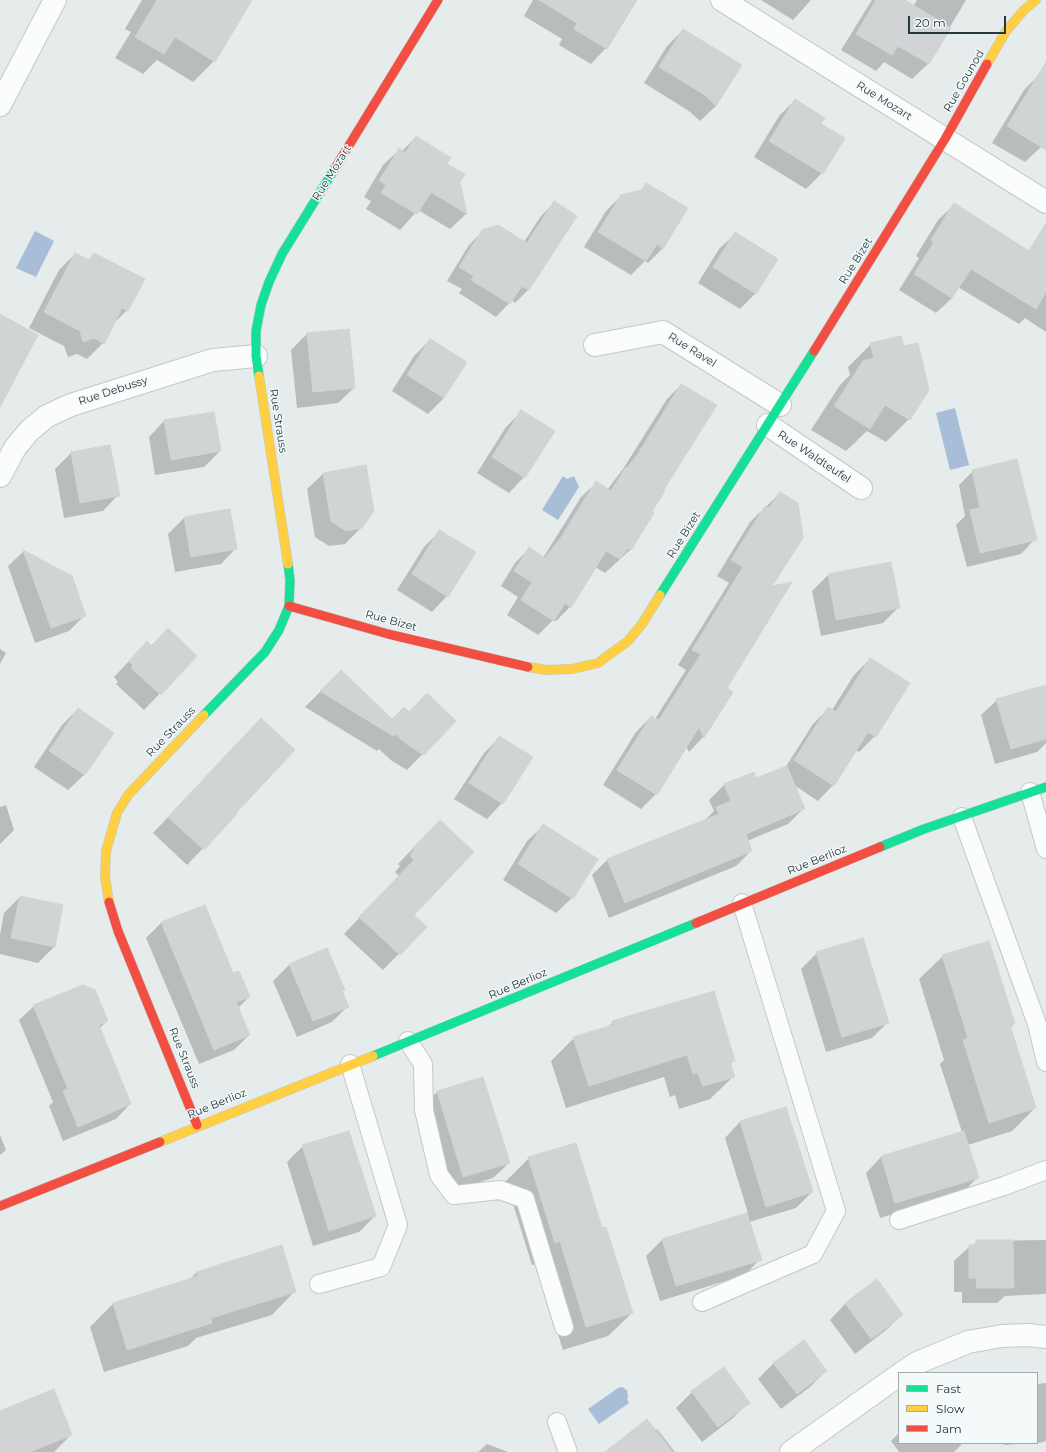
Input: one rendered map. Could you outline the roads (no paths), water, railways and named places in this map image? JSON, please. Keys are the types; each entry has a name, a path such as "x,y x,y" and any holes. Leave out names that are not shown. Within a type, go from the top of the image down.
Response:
{"street":[{"path":"0,105 55,0"},
{"name":"Rue Mozart","path":"256,356 256,331 261,305 269,282 282,254 438,0"},
{"name":"Rue Mozart","path":"722,0 1046,202"},
{"name":"Rue Gounod","path":"945,139 1006,31 1024,10 1036,0"},
{"name":"Rue Bizet","path":"289,606 388,634 519,665 547,670 572,669 598,663 628,641 642,624 768,425 945,139"},
{"name":"Rue Ravel","path":"595,345 663,332 780,405"},
{"name":"Rue Debussy","path":"0,476 15,448 29,431 48,416 71,405 213,360 256,356"},
{"name":"Rue Strauss","path":"197,1125 118,931 109,902 105,877 106,850 117,813 128,795 265,652 280,630 289,606 290,580 256,356"},
{"name":"Rue Waldteufel","path":"768,425 861,488"},
{"name":"Rue Berlioz","path":"0,1206 197,1125 408,1041 924,829 1038,790"},
{"path":"904,1372 917,1363 968,1342 1002,1336 1028,1335 1046,1338"},
{"path":"791,1452 898,1376"}],"lane":[{"path":"1038,790 1046,849"},
{"path":"962,817 1037,1024 1046,1062"},
{"path":"702,1302 813,1254 836,1211 742,904"},
{"path":"408,1041 423,1064 424,1110 439,1175 454,1194 500,1190 525,1199 564,1327"},
{"path":"319,1284 381,1267 398,1225 350,1064"},
{"path":"899,1220 1004,1186 1046,1170"},
{"path":"557,1422 568,1452"}],"water":[{"path":"35,231 54,241 36,277 16,268"},
{"path":"955,408 969,465 950,470 936,413"},
{"path":"563,476 567,479 574,476 579,487 558,520 542,510"},
{"path":"622,1387 627,1390 627,1399 629,1403 599,1424 588,1409 618,1388"}]}
